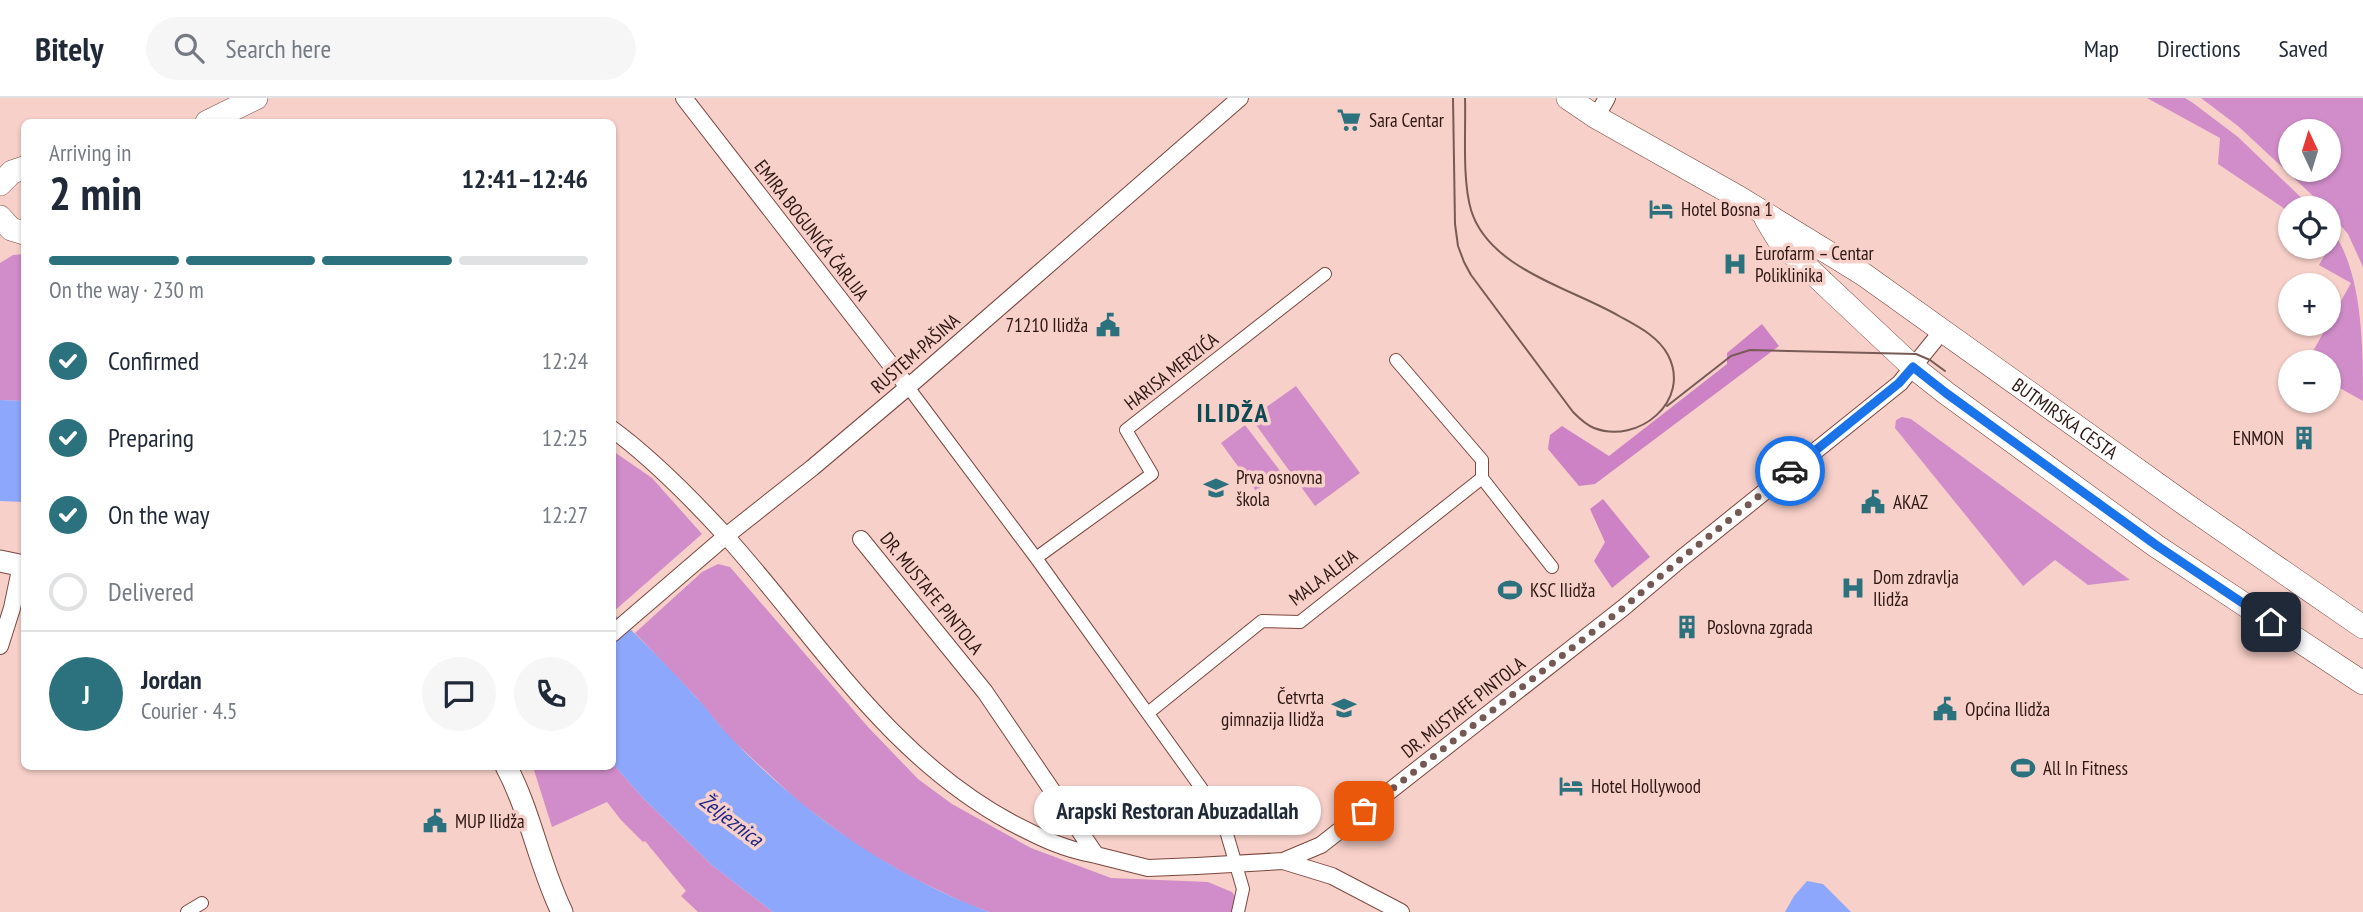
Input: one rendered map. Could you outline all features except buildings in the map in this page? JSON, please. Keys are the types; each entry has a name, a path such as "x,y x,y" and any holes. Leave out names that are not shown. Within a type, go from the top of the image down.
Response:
{"main road":[{"path":"213,119 256,98"},
{"name":"BUTMIRSKA CESTA","path":"1568,98 1601,107 1762,213 1863,274 2173,496 2363,627"},
{"path":"0,184 12,172 21,169"},
{"name":"BUTMIRSKA CESTA","path":"1762,213 1780,242 1913,367 1956,401 2156,545 2363,683"},
{"path":"0,217 11,229 21,233"},
{"path":"0,245 21,234"}],"street":[{"name":"EMIRA BOGUNIĆA ČARLIJA","path":"684,98 908,387"},
{"name":"RUSTEM-PAŠINA","path":"616,631 726,536 908,387 1240,98"},
{"name":"HARISA MERZIĆA","path":"1036,558 1152,474 1126,430 1325,274"},
{"name":"DR. MUSTAFE PINTOLA","path":"861,539 985,692 1096,855 1148,867 1283,861 1321,845 1623,608 1899,383 1942,331"},
{"path":"1396,360 1482,460 1482,478 1552,567"},
{"path":"908,387 1036,558 1222,817 1244,889 1238,912"},
{"path":"616,433 687,495 726,536 834,667 916,755 982,807 1050,843 1096,855"},
{"name":"MALA ALEJA","path":"1147,713 1262,621 1300,622 1482,478"},
{"path":"0,646 12,608 15,564"},
{"path":"501,770 517,787"},
{"path":"508,770 517,787 550,888 562,912"},
{"path":"1283,861 1332,876 1401,912"},
{"path":"187,912 202,903"}],"shaded area":[{"path":"2147,98 2185,98 2193,103 2238,137 2278,175 2278,182 2285,182 2299,196 2278,196 2278,204 2218,164 2220,138"},
{"path":"2201,98 2363,98 2363,267 2348,234 2341,226 2341,196 2313,196 2298,182 2342,182 2342,119 2278,119 2278,163 2238,126"},
{"path":"2341,246 2349,264 2359,309 2363,401 2341,389 2341,350 2314,350 2321,336 2341,336 2341,301 2351,283 2341,277 2341,273 2333,273 2319,265 2322,259 2341,259"},
{"path":"21,254 21,401 0,400 0,263 13,255"},
{"path":"1762,324 1779,346 1595,484 1579,486 1548,449 1550,435 1562,426 1609,456 1727,364 1727,353"},
{"path":"1296,386 1360,473 1315,506 1251,418"},
{"path":"1902,417 1911,419 2130,580 2088,585 2055,560 2023,586 1895,428 1896,420"},
{"path":"1245,425 1281,472 1256,491 1221,443"},
{"path":"616,453 652,478 702,534 616,609"},
{"path":"1603,499 1650,557 1612,588 1594,561 1605,542 1590,509"},
{"path":"718,564 730,567 868,727 918,779 952,804 1031,848 1111,878 1208,882 1232,892 1237,899 1234,912 989,912 913,878 861,848 799,802 728,736 697,698 635,633 702,572"},
{"path":"616,767 645,800 713,866 773,912 698,912 681,896 686,891 645,841 621,820 607,802 552,827 534,770 616,770"}],"water":[{"path":"0,400 21,401 21,502 0,501"},
{"name":"Željeznica","path":"616,616 675,674 725,732 758,765 818,816 917,880 989,912 773,912 713,866 645,800 616,767"},
{"path":"1807,881 1823,884 1851,912 1785,912"}],"tram line":[{"path":"1453,98 1455,224 1458,246 1471,275 1580,419 1594,428 1611,432 1643,425 1667,403 1673,388 1674,372 1668,355 1659,342 1640,328 1534,275 1495,248 1481,230 1468,198 1465,98"},
{"path":"1667,406 1731,356 1750,350 1916,354 1945,371"}],"way so far":[{"path":"1364,811 1623,608 1790,471"}],"place":[{"name":"Sara Centar","path":"1349,120"},
{"name":"Hotel Bosna 1","path":"1661,209"},
{"name":"Eurofarm – Centar Poliklinika","path":"1735,264"},
{"name":"71210 Ilidža","path":"1108,325"},
{"name":"ENMON","path":"2304,438"},
{"name":"Prva osnovna škola","path":"1216,488"},
{"name":"AKAZ","path":"1873,502"},
{"name":"Dom zdravlja Ilidža","path":"1853,588"},
{"name":"KSC Ilidža","path":"1510,590"},
{"name":"Poslovna zgrada","path":"1687,627"},
{"name":"Četvrta gimnazija Ilidža","path":"1344,708"},
{"name":"Općina Ilidža","path":"1945,709"},
{"name":"All In Fitness","path":"2023,768"},
{"name":"Hotel Hollywood","path":"1571,786"},
{"name":"Arapski Restoran Abuzadallah","path":"1364,811"},
{"name":"MUP Ilidža","path":"435,821"}],"district":[{"name":"ILIDŽA","path":"1233,413"}],"route":[{"path":"1790,471 1899,383 1913,367 2156,545 2271,622"}]}
